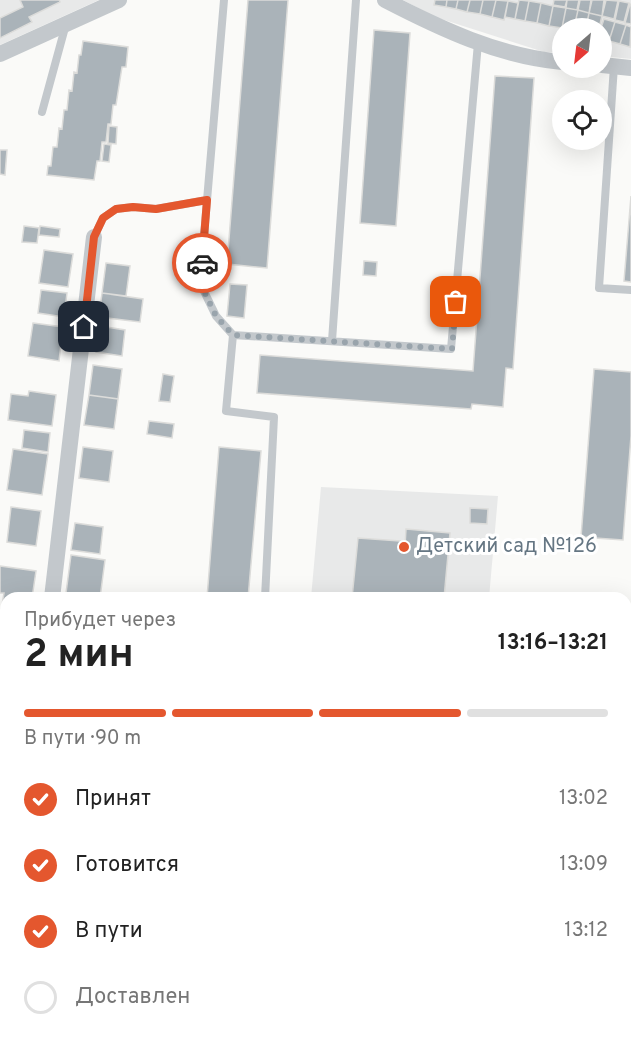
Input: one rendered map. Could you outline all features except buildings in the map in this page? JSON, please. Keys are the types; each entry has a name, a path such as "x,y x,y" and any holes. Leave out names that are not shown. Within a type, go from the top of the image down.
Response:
{"street":[{"path":"0,54 119,0"},
{"path":"385,0 478,43 512,53 552,61"},
{"path":"612,66 631,68"},
{"path":"53,592 94,237"}],"lane":[{"path":"224,0 200,283 216,316 233,335 452,349 478,43"},
{"path":"332,341 356,0"},
{"path":"42,112 66,24"},
{"path":"608,78 599,288 631,290"},
{"path":"94,237 103,218 116,209 133,207 156,209 207,200"},
{"path":"233,335 226,411 274,417 265,592"}],"shaded area":[{"path":"0,0 99,0 0,45"},
{"path":"403,0 631,0 631,59 612,57 612,18 552,18 552,52 544,52 435,17"},
{"name":"Детский сад №126","path":"321,487 498,496 490,592 312,592"}],"way so far":[{"path":"202,263 200,283 216,316 233,335 452,349 456,302"}],"place":[{"name":"Детский сад №126","path":"404,547"}],"route":[{"path":"84,327 94,237 103,218 116,209 133,207 156,209 207,200 202,263"}]}
